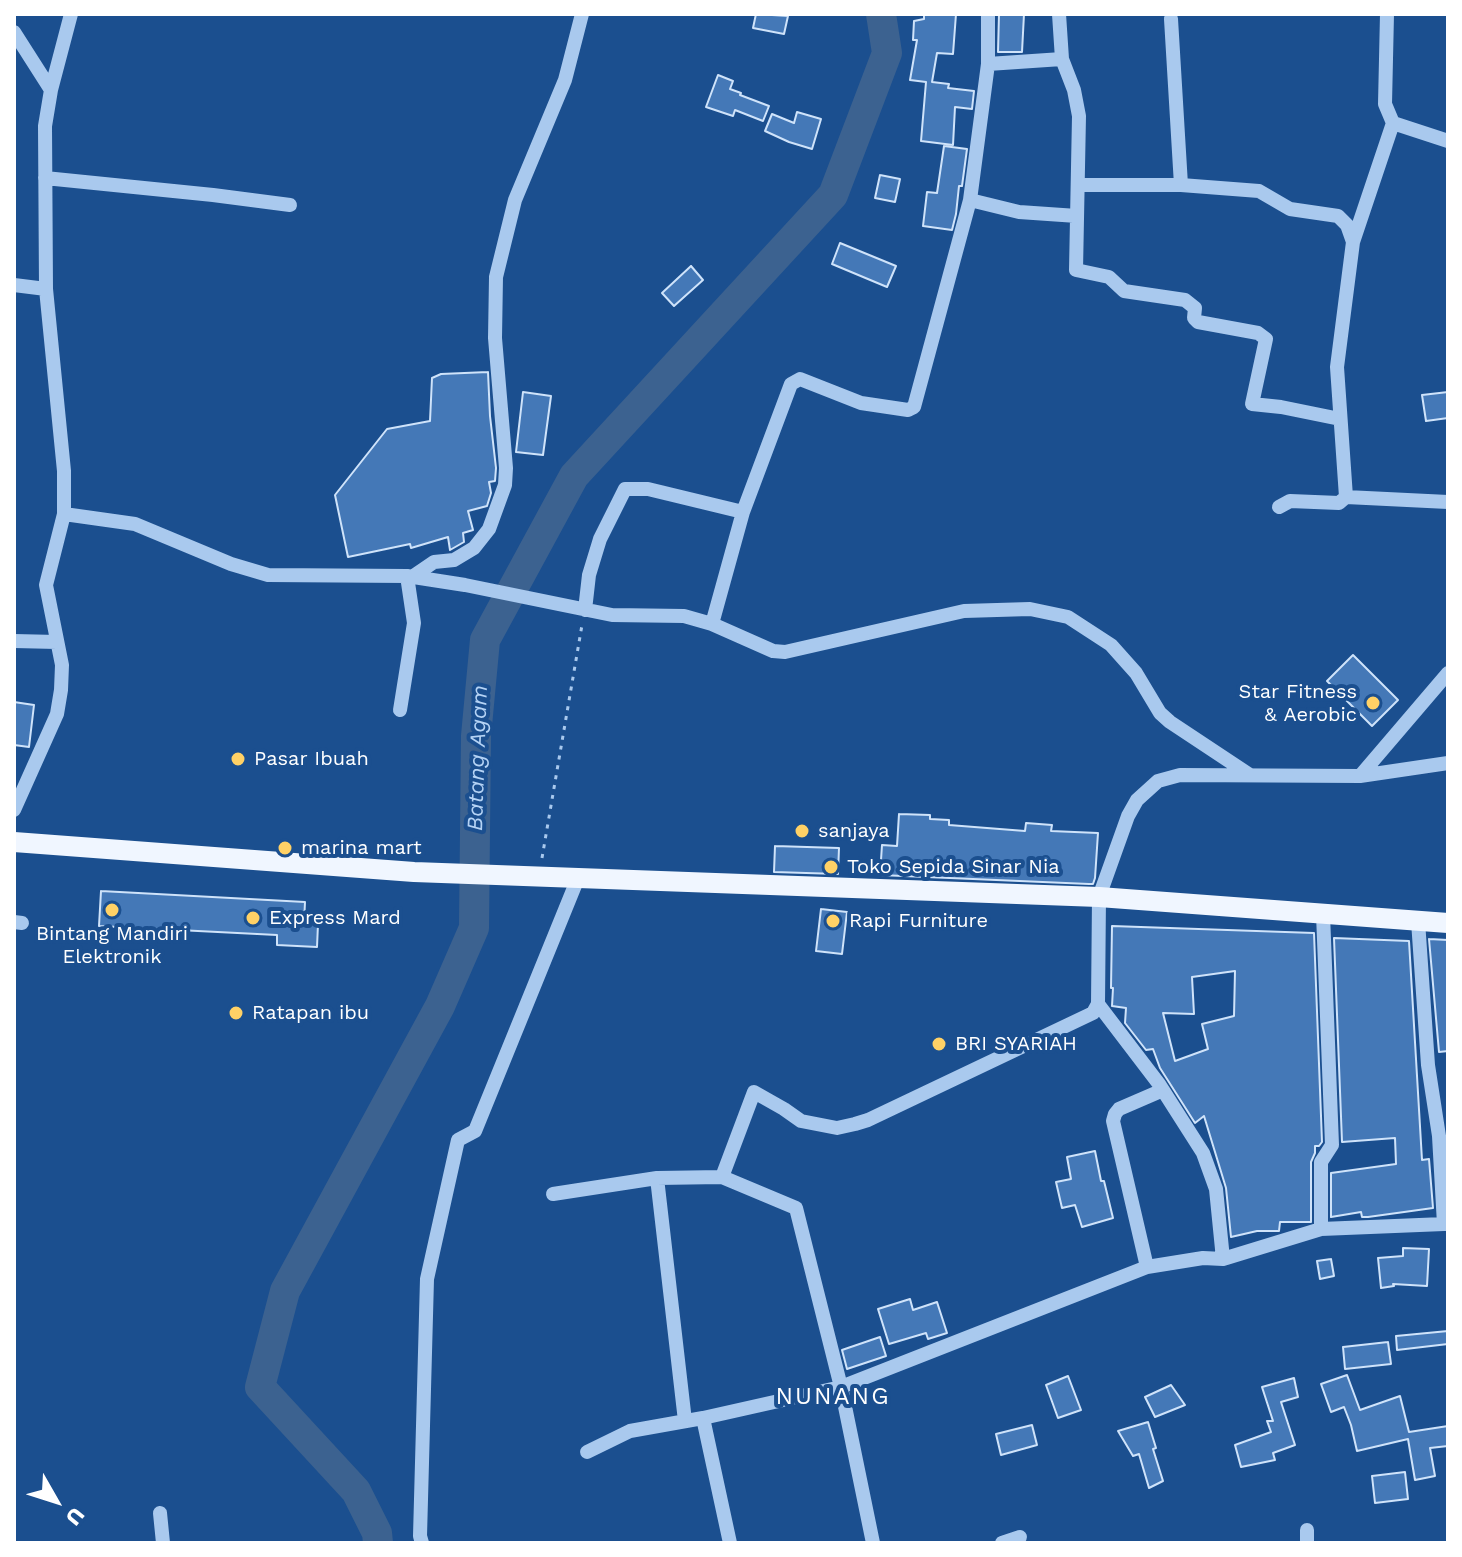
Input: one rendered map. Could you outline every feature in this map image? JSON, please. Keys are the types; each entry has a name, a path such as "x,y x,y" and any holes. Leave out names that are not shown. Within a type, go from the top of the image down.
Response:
{"main road":[{"path":"14,842 414,872 1099,897 1448,923"}],"street":[{"path":"14,810 57,714 61,690 62,665 46,585 64,514 64,471 46,289 45,126 71,14"},
{"path":"410,576 434,562 454,560 474,548 489,529 505,485 495,338 496,277 515,200 565,80 582,14"},
{"path":"712,624 743,512 791,384 800,379 861,403 908,410 914,407 970,200 988,64 988,14"},
{"path":"1059,14 1062,59 1074,90 1079,116 1076,270 1109,277 1124,291 1185,300 1195,308 1194,318 1198,322 1258,333 1266,339 1252,404 1340,419"},
{"path":"1346,497 1337,367 1353,242 1393,123 1385,104 1387,14"},
{"path":"1171,19 1181,185"},
{"path":"14,32 51,90"},
{"path":"988,64 1062,59"},
{"path":"1393,123 1448,141"},
{"path":"45,178 290,205"},
{"path":"1079,185 1181,185 1259,191 1290,209 1338,216 1347,225 1353,242"},
{"path":"970,200 1019,212 1077,216"},
{"path":"14,285 46,289"},
{"path":"585,610 589,575 600,539 625,489 648,489 743,512"},
{"path":"1279,507 1290,501 1339,503 1346,497 1448,502"},
{"path":"64,514 135,524 231,564 268,575 410,576 612,615 684,616 712,624 773,651 785,652 964,611 1030,609 1068,617 1111,645 1136,673 1160,713 1170,722 1250,775"},
{"path":"400,710 414,623 410,576"},
{"path":"14,641 57,642"},
{"path":"1360,776 1448,673"},
{"path":"722,1177 754,1092 801,1121 837,1128 855,1124 1093,1013 1098,1004 1099,897 1128,816 1137,800 1158,781 1180,775 1360,776 1448,763"},
{"path":"422,1543 427,1279 458,1140 475,1131 578,878"},
{"path":"1321,1229 1321,1162 1332,1145 1323,914"},
{"path":"587,1452 630,1431 841,1387 1147,1267 1203,1258 1223,1259 1321,1229 1446,1224 1443,1136 1428,1065 1418,921"},
{"path":"1098,1004 1163,1090 1196,1141 1216,1189 1223,1259"},
{"path":"1147,1267 1113,1121 1119,1109 1163,1090"},
{"path":"553,1194 657,1178 722,1177 796,1208 841,1387 873,1543"},
{"path":"657,1178 685,1421"},
{"path":"703,1418 730,1543"},
{"path":"160,1513 163,1543"},
{"path":"1002,1543 1020,1537"}],"path":[{"path":"532,876 585,610"}],"building":[{"path":"756,14 788,16 784,34 753,28"},
{"path":"924,14 956,14 953,54 937,53 932,82 949,84 948,88 974,91 972,109 955,107 953,145 921,141 926,82 910,80 917,40 913,40 914,21 924,19"},
{"path":"999,14 1024,14 1022,52 998,52"},
{"path":"718,75 733,81 730,89 769,106 763,121 735,110 733,116 706,107"},
{"path":"797,112 821,119 812,149 765,131 772,114 794,123"},
{"path":"944,146 967,149 952,230 923,226 927,192 937,193"},
{"path":"880,175 900,179 895,202 875,198"},
{"path":"840,243 896,266 887,287 832,264"},
{"path":"691,266 703,280 674,306 662,293"},
{"path":"488,372 495,481 489,482 491,493 487,506 468,511 473,530 463,533 464,542 450,550 448,537 411,548 410,544 348,557 335,495 387,429 430,421 432,378 441,374"},
{"path":"523,392 551,396 543,455 516,452"},
{"path":"1448,392 1448,418 1426,421 1422,395"},
{"path":"1353,655 1398,700 1372,726 1327,681"},
{"path":"14,702 34,705 29,747 14,745"},
{"path":"899,814 930,815 930,819 949,820 949,825 1025,831 1026,823 1052,825 1051,831 1098,833 1093,884 880,875 882,845 897,846"},
{"path":"775,846 839,848 838,874 774,872"},
{"path":"101,891 305,902 304,923 318,924 317,947 277,945 277,935 99,926"},
{"path":"821,909 847,912 842,954 816,951"},
{"path":"1112,926 1314,933 1322,1142 1315,1146 1311,1162 1311,1222 1280,1222 1279,1231 1257,1231 1231,1237 1226,1188 1204,1116 1195,1123 1160,1068 1153,1049 1146,1050 1125,1023 1126,1008 1112,1006","holes":["1235,971 1234,1016 1202,1024 1208,1049 1175,1061 1163,1013 1194,1014 1192,977"]},
{"path":"1334,938 1409,941 1422,1160 1429,1159 1433,1208 1368,1217 1362,1217 1361,1212 1331,1217 1331,1173 1396,1164 1395,1138 1342,1142"},
{"path":"1429,939 1448,940 1448,1051 1439,1052"},
{"path":"1095,1151 1113,1218 1082,1227 1075,1205 1062,1208 1056,1182 1071,1179 1067,1157"},
{"path":"1403,1248 1429,1249 1427,1286 1393,1284 1381,1288 1378,1258 1403,1256"},
{"path":"1331,1259 1334,1276 1320,1279 1317,1261"},
{"path":"910,1299 913,1310 937,1302 947,1333 928,1339 926,1333 889,1344 878,1309"},
{"path":"1448,1331 1448,1344 1397,1350 1396,1336"},
{"path":"880,1337 886,1356 847,1369 842,1350"},
{"path":"1388,1342 1391,1364 1345,1369 1343,1347"},
{"path":"1347,1375 1360,1410 1400,1396 1409,1432 1448,1426 1448,1446 1430,1448 1435,1476 1415,1480 1408,1439 1357,1451 1344,1407 1331,1412 1321,1384"},
{"path":"1068,1376 1081,1410 1058,1418 1046,1385"},
{"path":"1294,1378 1298,1397 1281,1402 1295,1445 1273,1453 1275,1460 1241,1467 1235,1445 1271,1432 1267,1421 1273,1421 1262,1387"},
{"path":"1171,1385 1185,1405 1155,1417 1145,1397"},
{"path":"1148,1422 1163,1481 1149,1488 1139,1454 1133,1456 1118,1431"},
{"path":"1032,1425 1037,1445 1001,1455 996,1434"},
{"path":"1405,1472 1408,1499 1375,1503 1372,1476"}],"waterway":[{"name":"Batang Agam","path":"378,1543 377,1533 356,1491 260,1387 285,1291 440,1006 474,928 476,736 485,640 574,476 833,195 887,53 881,14"}],"place":[{"name":"Star Fitness & Aerobic","path":"1373,703"},
{"name":"Pasar Ibuah","path":"238,759"},
{"name":"sanjaya","path":"802,831"},
{"name":"marina mart","path":"285,848"},
{"name":"Toko Sepida Sinar Nia","path":"831,867"},
{"name":"Bintang Mandiri Elektronik","path":"112,910"},
{"name":"Express Mard","path":"253,918"},
{"name":"Rapi Furniture","path":"833,921"},
{"name":"Ratapan ibu","path":"236,1013"},
{"name":"BRI SYARIAH","path":"939,1044"}],"district":[{"name":"NUNANG","path":"833,1397"}]}
